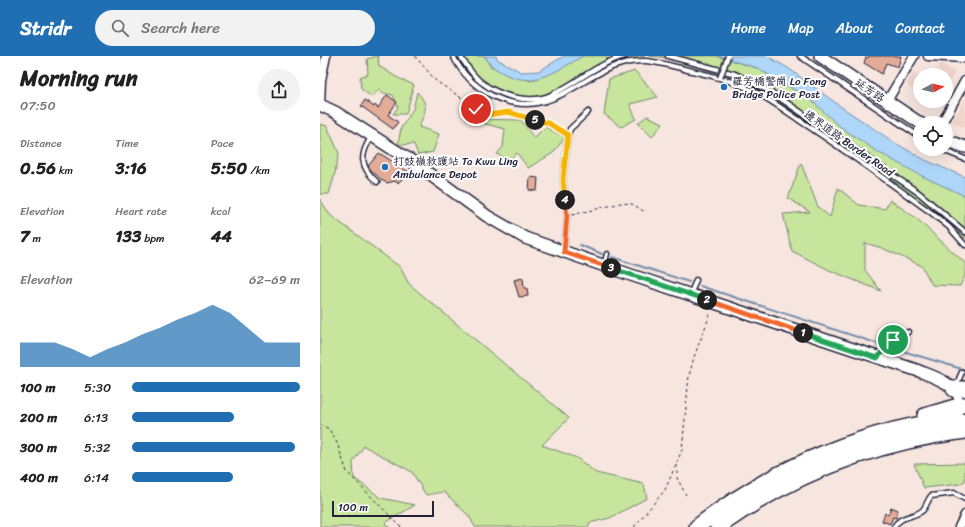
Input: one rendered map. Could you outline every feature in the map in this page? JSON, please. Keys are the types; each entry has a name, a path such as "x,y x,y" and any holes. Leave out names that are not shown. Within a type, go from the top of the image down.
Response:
{"highway":[{"path":"876,435 961,395"},
{"path":"697,527 742,495 787,470 831,450 876,435 932,422 965,418"},
{"path":"718,527 772,492 813,472 858,454 908,440 965,431"},
{"path":"908,440 965,440"}],"street":[{"path":"326,56 321,80 320,105 327,107 372,136 499,224 535,242 933,377 961,395"},
{"name":"延芳路","path":"820,56 913,118"},
{"path":"887,101 914,56"},
{"path":"928,56 965,58"},
{"path":"946,116 965,81"},
{"path":"953,143 965,147"},
{"path":"959,527 965,515"}],"lane":[{"name":"邊界道路 Border Road","path":"453,56 465,74 481,89 496,97 520,103 538,103 551,100 609,68 631,62 658,62 720,78 752,90 826,137 933,214 949,227 965,245"},
{"path":"460,56 466,67 480,82 490,88 516,97 531,98 550,95 605,63 625,56"},
{"path":"668,56 735,74 771,92 919,193 965,232"},
{"path":"720,78 728,56"},
{"path":"800,56 913,132"},
{"path":"564,252 567,216 563,179 568,135 570,129 588,112"},
{"path":"372,136 364,147 364,167 377,182"},
{"path":"953,154 965,158"},
{"path":"604,266 607,254"},
{"path":"691,294 696,280"},
{"path":"877,358 893,340 908,332"},
{"path":"961,395 962,372"},
{"path":"894,527 900,520 924,509 931,496 954,494 965,499"}],"path":[{"path":"415,56 436,81 487,115 508,112 548,123 568,135"},
{"path":"567,216 621,203 632,204 645,212"},
{"path":"634,527 665,490 677,464 682,450 689,376 692,363 712,310"},
{"path":"320,424 329,429 337,443 347,472 401,527"},
{"path":"677,464 677,478 686,495"}],"shaded area":[{"path":"941,63 949,68 938,68"},
{"path":"913,73 913,92 907,83"},
{"path":"965,99 965,128 953,122"}],"green space":[{"path":"378,56 379,66 396,77 414,85 406,114 393,114 398,107 393,95 382,93 379,89 372,97 361,89 360,77 368,74 367,59"},
{"path":"457,56 485,56 490,66 531,81 582,56 605,56 609,59 615,57 614,56 645,56 634,57 615,63 554,96 539,99 517,98 496,93 478,83 470,76"},
{"path":"648,56 716,56 757,68 810,99 841,127 965,196 965,239 954,226 770,95 734,78 661,57"},
{"path":"635,71 658,97 630,104 636,119 621,127 604,114 609,79"},
{"path":"417,92 424,101 425,105 419,127 439,134 433,152 418,155 414,144 398,145 401,128 413,109"},
{"path":"647,116 663,123 652,137 638,123"},
{"path":"466,119 521,120 534,138 545,127 565,137 553,153 528,168 517,153 509,161 497,154 503,147 505,129"},
{"path":"320,124 327,126 339,153 329,194 320,194"},
{"path":"801,163 818,207 830,217 838,188 859,205 885,209 890,200 916,218 965,263 965,276 960,286 932,285 922,266 882,248 865,243 865,270 881,291 829,270 792,251 783,214 810,212 788,198"},
{"path":"320,199 330,215 400,267 409,284 569,418 542,445 577,458 596,473 644,484 647,498 610,518 589,523 589,527 475,527 469,516 444,492 426,495 412,472 364,446 353,462 354,478 381,498 415,505 385,523 389,527 320,527"},
{"path":"965,463 965,481 960,484 924,488 914,464"}],"water":[{"path":"485,56 496,56 497,59 521,72 539,71 564,56 583,56 546,76 536,79 526,79 516,78 505,74 493,67"},
{"path":"717,56 767,56 788,68 840,106 892,141 913,153 913,156 918,156 965,177 965,196 922,176 876,151 839,126 810,99 757,68"}],"building":[{"path":"869,56 901,56 898,67 886,63 882,74 864,63 866,57 868,58"},
{"path":"387,95 397,102 388,115 398,122 393,129 361,106 365,100 374,107 375,105 378,108"},
{"name":"打鼓嶺救護站 Ta Kwu Ling Ambulance Depot","path":"379,153 409,172 398,183 395,181 387,183 383,181 368,166"},
{"path":"530,177 538,178 537,191 529,190"},
{"path":"523,278 524,288 527,288 528,296 519,297 514,280"},
{"path":"891,507 898,510 896,518 893,517 890,524 882,521 885,513 888,515"}],"waterway":[{"path":"580,245 602,254"},
{"path":"612,257 689,282"},
{"path":"700,286 882,345"},
{"path":"893,348 965,370"}],"place":[{"name":"羅芳橋警崗 Lo Fong Bridge Police Post","path":"724,87"},
{"name":"打鼓嶺救護站 Ta Kwu Ling Ambulance Depot","path":"385,167"}],"route":[{"path":"476,109 487,115 508,112 548,123 568,135 563,179 567,216 564,252 877,358 893,340"}]}
